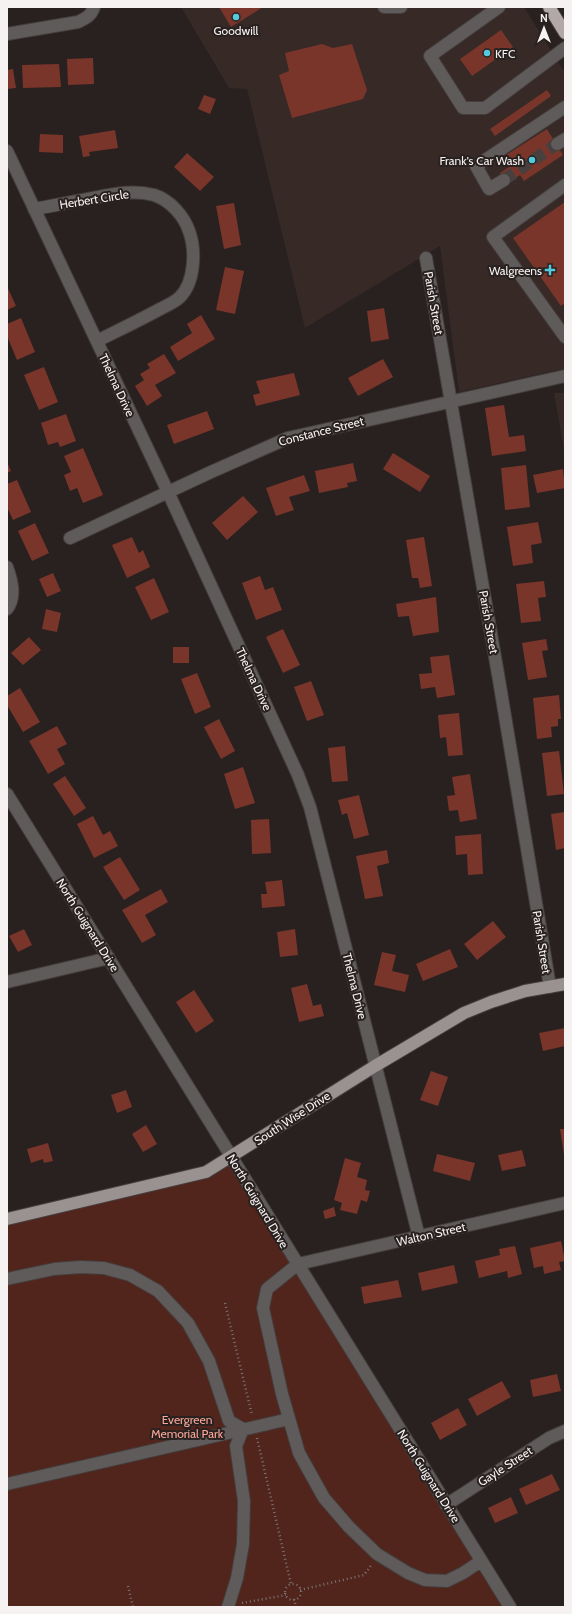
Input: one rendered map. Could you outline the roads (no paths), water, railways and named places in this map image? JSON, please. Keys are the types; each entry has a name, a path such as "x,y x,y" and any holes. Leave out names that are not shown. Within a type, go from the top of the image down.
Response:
{"highway":[{"path":"549,7 565,34"}],"main road":[{"name":"South Wise Drive","path":"7,1219 206,1172 375,1066 464,1013 525,991 565,984"}],"street":[{"path":"7,34 78,22 88,18 94,7"},
{"path":"384,7 401,7"},
{"path":"499,7 430,56 463,108 485,108 565,48"},
{"path":"504,180 489,189 476,166 565,107"},
{"name":"Thelma Drive","path":"7,151 168,492 298,775 310,807 419,1237"},
{"path":"563,331 493,237 565,185"},
{"name":"Herbert Circle","path":"34,209 125,192 142,193 155,195 167,202 177,211 186,223 191,236 193,255 191,277 187,289 179,298 140,320 96,341"},
{"name":"Parish Street","path":"426,258 499,680 550,987"},
{"name":"Constance Street","path":"70,538 288,438 565,376"},
{"path":"7,568 13,585 13,593 11,604 7,609"},
{"name":"North Guignard Drive","path":"7,794 510,1607"},
{"path":"7,982 109,958"},
{"name":"Walton Street","path":"298,1264 565,1203"},
{"path":"298,1264 267,1289 264,1308 282,1394 299,1453 324,1498 349,1528 378,1555 408,1573 425,1580 447,1581 463,1573 481,1561"},
{"path":"7,1279 54,1269 80,1267 104,1268 130,1275 158,1291 188,1323 209,1361 230,1421 249,1428"},
{"path":"7,1484 289,1419"},
{"path":"229,1602 237,1578 243,1544 244,1501 236,1446 249,1428"},
{"name":"Gayle Street","path":"446,1504 549,1438 565,1431"}],"tunnel":[{"path":"504,180 557,144"}],"place":[{"name":"Goodwill","path":"236,17"},
{"name":"KFC","path":"487,53"},
{"name":"Frank's Car Wash","path":"532,160"},
{"name":"Walgreens","path":"550,270"}],"park label":[{"name":"Evergreen Memorial Park","path":"187,1426"}]}
